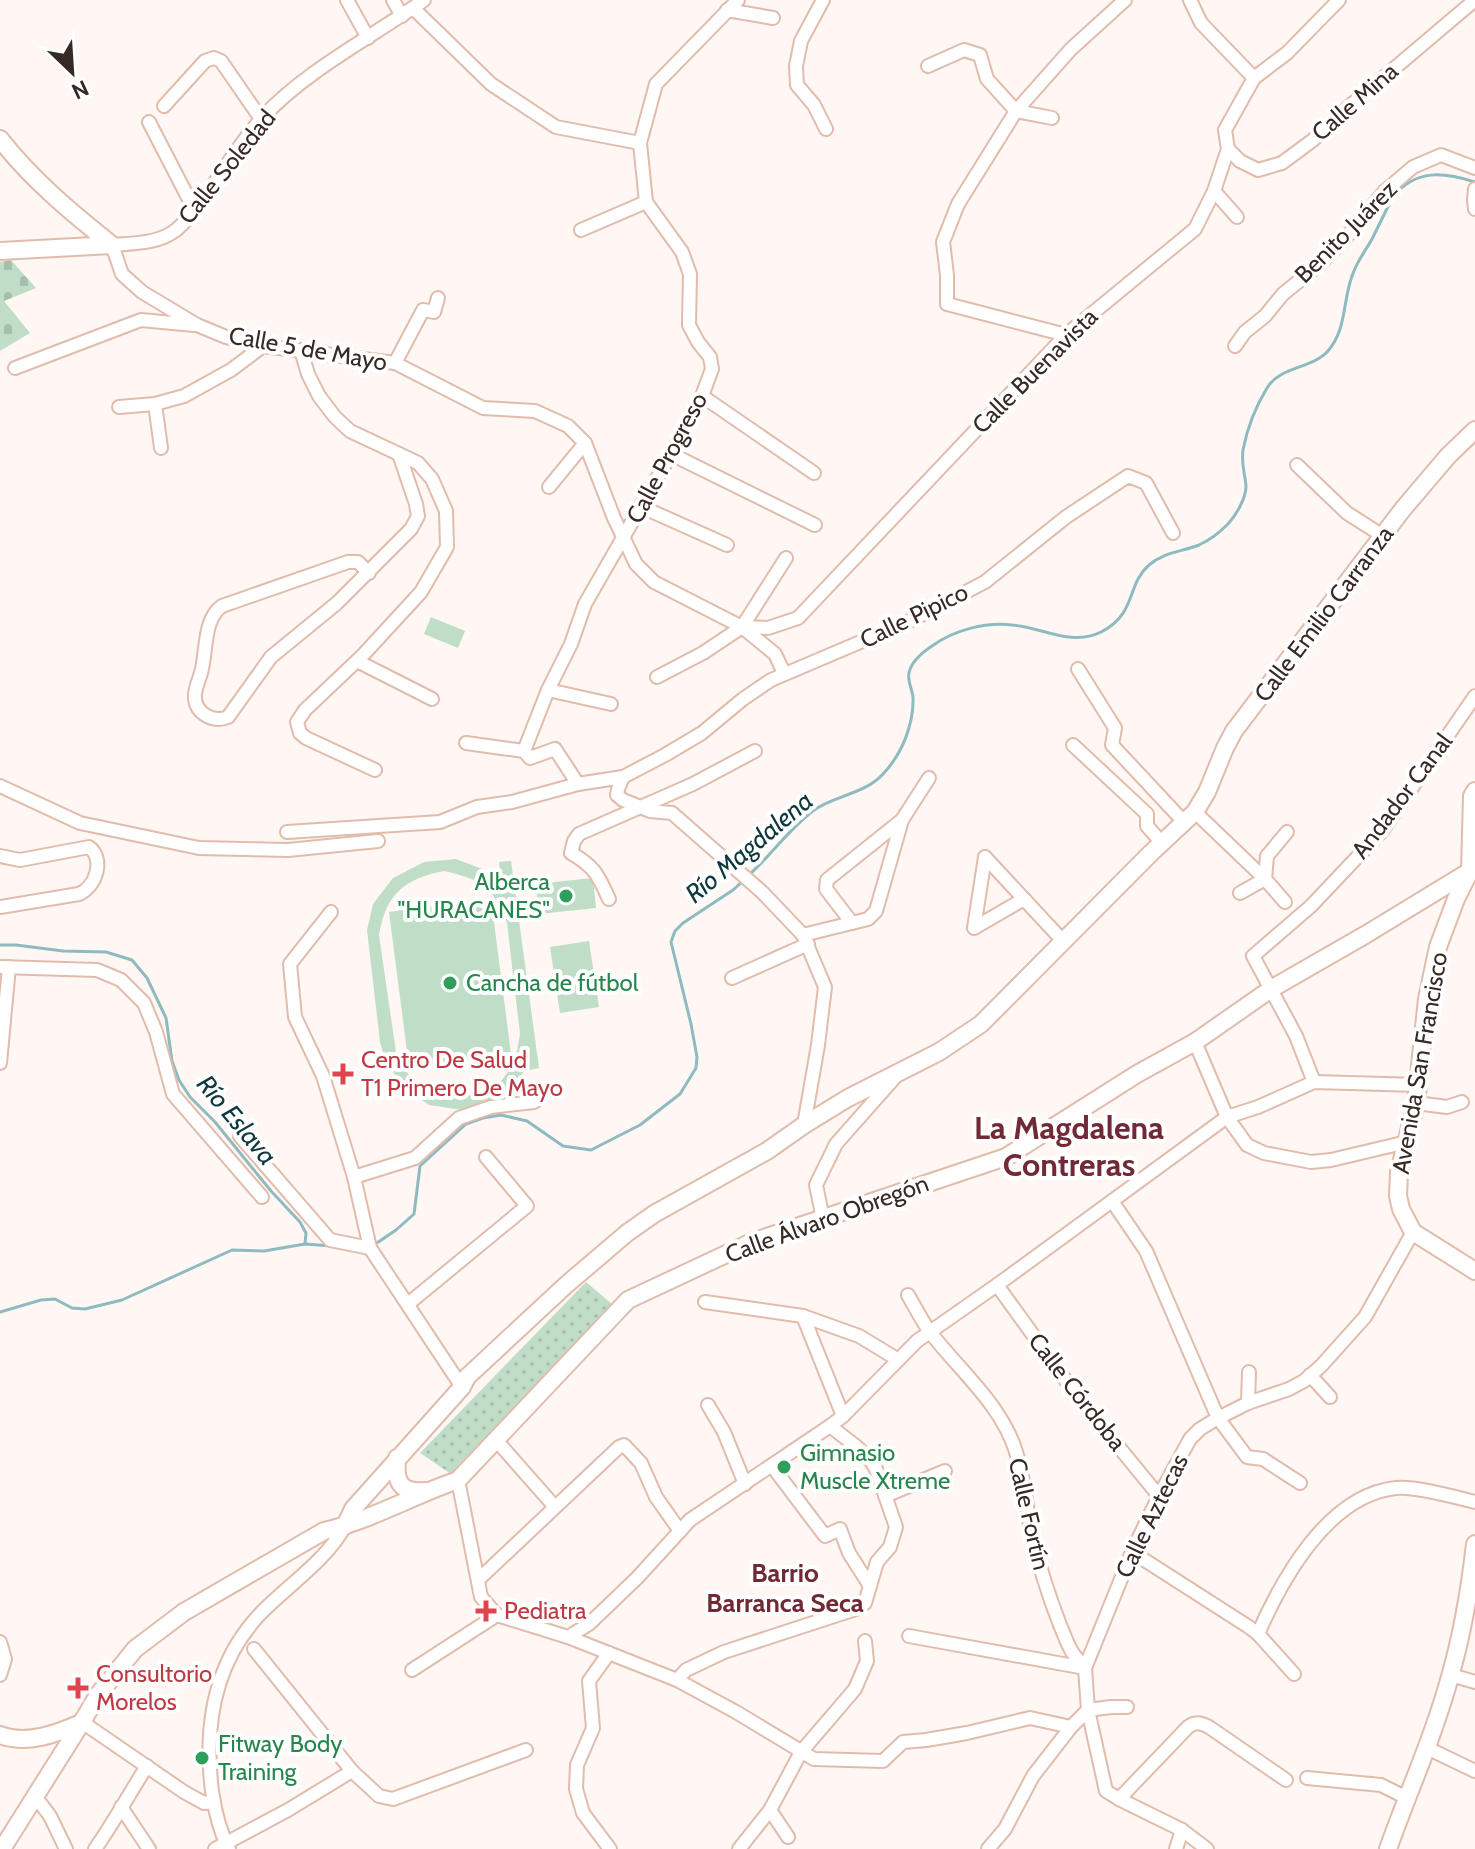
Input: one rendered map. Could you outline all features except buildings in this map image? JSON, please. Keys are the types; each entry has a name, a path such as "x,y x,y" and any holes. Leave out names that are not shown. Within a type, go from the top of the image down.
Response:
{"street":[{"path":"347,0 368,38"},
{"path":"393,0 491,84 556,127 640,143"},
{"name":"Calle Soledad","path":"0,251 112,245 165,238 195,211 261,119 287,95 424,0"},
{"name":"Calle Progreso","path":"524,751 548,690 571,644 585,604 671,454 702,396 712,369 710,357 689,325 690,274 682,252 646,202 640,143 656,84 738,0"},
{"path":"823,0 801,41 796,66 797,85 814,105 826,129"},
{"path":"1066,335 947,304 943,242 958,204 1016,111 1071,49 1125,0"},
{"path":"1190,0 1201,23 1254,78"},
{"name":"Calle Buenavista","path":"742,627 768,628 798,618 1066,335 1195,229 1214,191 1228,149 1225,130 1254,78 1287,53 1339,0"},
{"name":"Calle Mina","path":"1228,149 1240,161 1258,170 1282,163 1313,140 1475,0"},
{"path":"727,10 773,18"},
{"path":"928,66 964,50 980,55 987,79 1016,111 1052,118"},
{"path":"164,106 205,61 214,58 221,61 261,119"},
{"path":"149,122 195,211"},
{"path":"0,139 15,159 62,205 112,245"},
{"name":"Benito Juárez","path":"1235,346 1283,294 1320,264 1385,191 1413,167 1441,155 1475,168"},
{"path":"1475,189 1475,209"},
{"path":"1214,191 1237,217"},
{"path":"581,230 646,202"},
{"name":"Calle 5 de Mayo","path":"112,245 122,274 142,292 197,325 226,337 263,346 395,363 483,408 535,411 568,426 585,443"},
{"path":"395,363 423,310 434,312 438,298"},
{"path":"15,368 141,320 197,325"},
{"path":"119,407 155,404 184,396 231,370 263,346"},
{"path":"301,350 319,396 335,417 350,431 418,463 432,479 446,511 447,547 421,592 357,661 305,710 297,722 300,733 306,738 375,770"},
{"path":"702,396 814,473"},
{"path":"155,404 161,448"},
{"name":"Calle Emilio Carranza","path":"345,1526 353,1509 462,1387 467,1377 627,1233 654,1214 767,1151 848,1098 939,1052 981,1024 1190,817 1207,792 1234,731 1426,481 1475,430"},
{"path":"549,487 585,443 623,540 636,564 654,582 742,627 775,654 784,673"},
{"path":"369,573 358,562 348,562 217,609 208,632 194,696 198,709 210,719 220,721 228,717 271,657 337,603 369,573 411,529 418,516 399,454"},
{"path":"671,454 815,525"},
{"path":"1297,465 1347,513 1383,536"},
{"name":"Calle Pipico","path":"287,832 440,822 477,807 623,777 702,733 771,680 912,620 985,582 1066,517 1128,476 1146,483 1173,533"},
{"path":"642,507 727,545"},
{"path":"657,677 703,653 742,627 786,558"},
{"path":"357,661 432,699"},
{"path":"1078,669 1115,728 1112,745 1190,817 1265,879 1285,902"},
{"path":"548,690 611,704"},
{"name":"Andador Canal","path":"1271,989 1253,956 1311,906 1382,831 1475,696"},
{"path":"466,743 524,751 530,758 555,749 578,784"},
{"path":"1073,745 1147,814 1147,826 1162,843"},
{"path":"609,899 597,873 571,853 579,834 693,784 755,751"},
{"path":"623,777 617,795 640,808 672,813 762,892 805,940 825,987 804,1125"},
{"path":"732,978 805,940 868,919 876,911 902,820 929,778"},
{"path":"0,786 80,823 199,848 288,850 378,841"},
{"path":"1473,869 1472,796 1475,791"},
{"path":"852,923 826,889 827,880 902,820"},
{"path":"1265,879 1267,856 1287,832"},
{"path":"0,856 20,860 89,847 99,860 88,891 0,907"},
{"path":"1024,899 974,928 985,857 1024,899 1063,941"},
{"name":"Calle Álvaro Obregón","path":"2,1849 98,1695 135,1649 184,1612 324,1531 345,1526 458,1480 628,1300 752,1242 1006,1157 1137,1074 1195,1042 1271,989 1473,869"},
{"name":"Avenida San Francisco","path":"1413,1232 1401,1209 1399,1172 1419,1085 1427,999 1438,947 1456,899 1473,869"},
{"path":"1240,893 1265,879"},
{"path":"331,912 290,964 295,1017 323,1076 354,1177 370,1248 462,1387"},
{"path":"1,1063 4,967 97,970 121,980 144,1003 156,1032 173,1094 262,1197"},
{"path":"1271,989 1296,1036 1314,1082"},
{"path":"1195,1042 1227,1117 1247,1145 1264,1153 1311,1162 1407,1142"},
{"path":"823,1219 816,1185 836,1144 902,1070"},
{"path":"568,1637 589,1624 637,1578 690,1520 843,1416 910,1346 1227,1117 1314,1082 1419,1085"},
{"path":"354,1177 415,1158 459,1118 491,1107 534,1102"},
{"path":"1416,1103 1447,1107 1462,1102"},
{"path":"240,1136 330,1240 370,1248"},
{"path":"408,1304 527,1206 486,1157"},
{"path":"1112,1201 1154,1267 1218,1418 1247,1457 1263,1459 1300,1483"},
{"path":"1413,1232 1475,1271"},
{"name":"Calle Aztecas","path":"1088,1710 1085,1666 1132,1552 1190,1439 1218,1418 1248,1403 1289,1389 1321,1366 1365,1317 1413,1232"},
{"name":"Calle Córdoba","path":"997,1285 1077,1396 1159,1496"},
{"name":"Calle Fortín","path":"908,1295 930,1331 991,1405 1009,1435 1016,1452 1034,1543 1050,1598 1075,1657 1085,1666"},
{"path":"705,1302 803,1316 859,1336 897,1359"},
{"path":"803,1316 843,1416"},
{"path":"1248,1403 1249,1372"},
{"path":"1310,1375 1330,1397"},
{"path":"708,1405 724,1432 745,1484"},
{"path":"677,1680 686,1670 724,1652 856,1609 865,1603 877,1562 890,1547 896,1527 871,1461 830,1426"},
{"path":"496,1440 555,1507"},
{"path":"478,1580 624,1445 641,1463 656,1497 680,1531"},
{"path":"397,1458 396,1475 401,1485 410,1491 425,1491"},
{"path":"772,1466 825,1536 840,1529 849,1553 870,1586"},
{"path":"885,1496 945,1471"},
{"path":"458,1480 481,1597 497,1615 568,1637 677,1680 814,1759 883,1761 903,1742 967,1733 1030,1718 1071,1727"},
{"path":"1258,1634 1302,1552 1334,1518 1353,1505 1372,1494 1398,1488 1475,1502"},
{"path":"345,1526 335,1543 258,1616 227,1664 210,1720 209,1763 223,1847 352,1771"},
{"path":"1388,1849 1451,1675 1472,1586 1475,1544"},
{"path":"1132,1552 1258,1634 1294,1674"},
{"path":"412,1670 497,1615"},
{"path":"909,1636 1085,1666"},
{"path":"739,1849 770,1810 801,1752 855,1689 867,1661 865,1641"},
{"path":"0,1642 5,1659 0,1675"},
{"path":"254,1649 352,1771 379,1796 393,1799 526,1750"},
{"path":"609,1653 589,1681 593,1728 577,1765 576,1789 583,1813 610,1849"},
{"path":"1451,1675 1475,1682"},
{"path":"988,1849 1005,1829 1033,1776 1071,1727 1088,1710 1127,1707"},
{"path":"1088,1710 1106,1791 1182,1830 1207,1849"},
{"path":"0,1735 23,1739 41,1737 82,1722 194,1797 204,1803 214,1802"},
{"path":"1119,1799 1193,1723 1209,1727 1286,1780"},
{"path":"1427,1748 1475,1771"},
{"path":"95,1849 147,1766"},
{"path":"1307,1778 1381,1785 1407,1798"},
{"path":"35,1796 66,1849"},
{"path":"121,1807 149,1849"},
{"path":"770,1810 788,1837"},
{"path":"1176,1849 1182,1830"}],"green space":[{"path":"11,260 36,288 4,301 30,333 0,351 0,262"},
{"path":"431,617 465,631 458,648 424,634"},
{"path":"456,859 485,870 501,885 499,862 511,861 539,1068 524,1071 513,1087 490,1102 462,1110 429,1105 405,1088 386,1063 380,1042 367,930 373,904 393,878 424,862","holes":["444,871 484,886 497,901 507,923 520,1034 515,1062 502,1080 484,1091 463,1097 441,1096 423,1087 408,1074 396,1052 379,935 386,909 399,891 430,874"]},
{"name":"Alberca \"HURACANES\"","path":"593,878 596,908 539,914 536,884"},
{"name":"Cancha de fútbol","path":"491,899 511,1054 409,1067 389,912"},
{"path":"589,941 599,1007 560,1013 550,947"},
{"path":"586,1282 612,1304 451,1474 420,1453"}],"waterway":[{"name":"Río Magdalena","path":"750,874 814,810 868,786 890,766 906,738 911,718 913,697 910,669 929,648 960,632 991,625 1023,626 1079,638 1101,632 1120,617 1137,581 1149,565 1167,555 1203,543 1225,527 1244,496 1243,450 1259,402 1280,375 1321,357 1334,342 1354,271 1393,196 1411,181 1431,175 1475,182"},
{"name":"Río Magdalena","path":"374,1245 414,1214 420,1166 466,1124 501,1115 527,1121 563,1146 591,1150 640,1125 680,1094 696,1068 697,1057 671,942 675,931 683,923 744,880"},
{"name":"Río Eslava","path":"0,945 106,952 132,960 147,978 166,1018 172,1061 179,1080 190,1097 300,1222 306,1233 305,1244"},
{"name":"Río Magdalena","path":"0,1312 41,1300 55,1299 72,1308 85,1309 122,1300 232,1250 264,1251 305,1244 332,1246"}],"place":[{"name":"Alberca \"HURACANES\"","path":"566,896"},
{"name":"Cancha de fútbol","path":"450,983"},
{"name":"Centro De Salud T1 Primero De Mayo","path":"343,1074"},
{"name":"Gimnasio Muscle Xtreme","path":"784,1467"},
{"name":"Pediatra","path":"486,1611"},
{"name":"Consultorio Morelos","path":"78,1688"},
{"name":"Fitway Body Training","path":"202,1758"}],"district":[{"name":"La Magdalena Contreras","path":"1069,1146"},
{"name":"Barrio Barranca Seca","path":"785,1588"}]}
